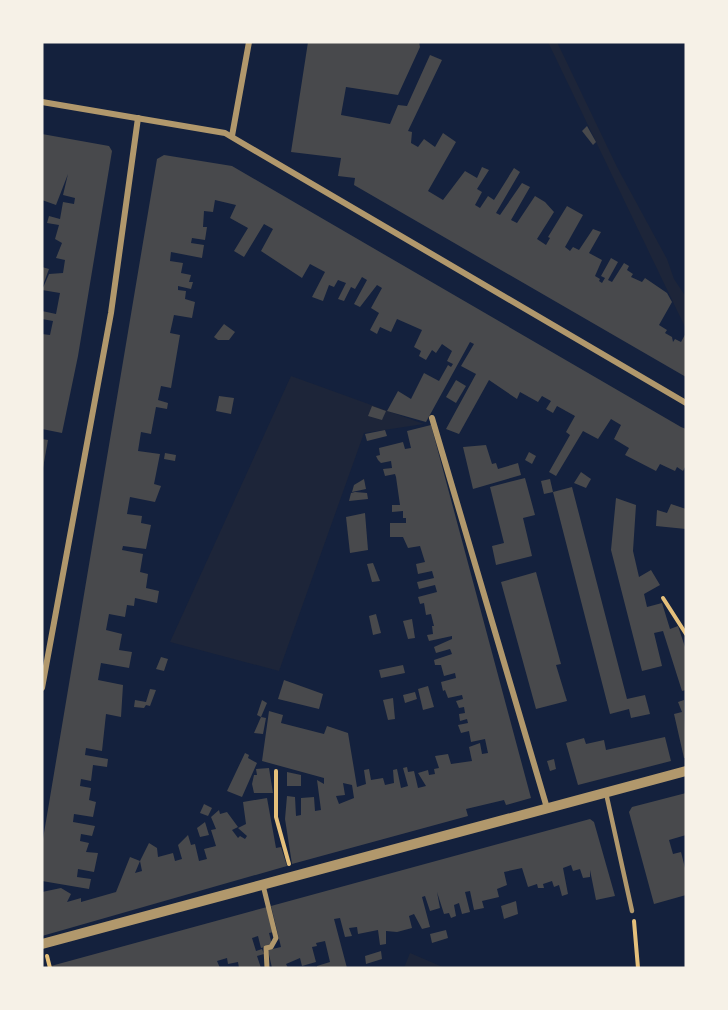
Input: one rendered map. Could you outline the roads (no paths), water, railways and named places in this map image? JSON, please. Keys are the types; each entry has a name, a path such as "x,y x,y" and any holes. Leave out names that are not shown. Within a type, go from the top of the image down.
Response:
{"street":[{"path":"232,136 249,42"},
{"path":"42,102 215,129 232,136 686,403"},
{"path":"42,688 111,313 138,118"},
{"path":"432,418 547,808"},
{"path":"42,944 686,771"},
{"path":"263,884 276,938 272,947 266,948 267,968"}],"lane":[{"path":"606,792 632,911"}]}
